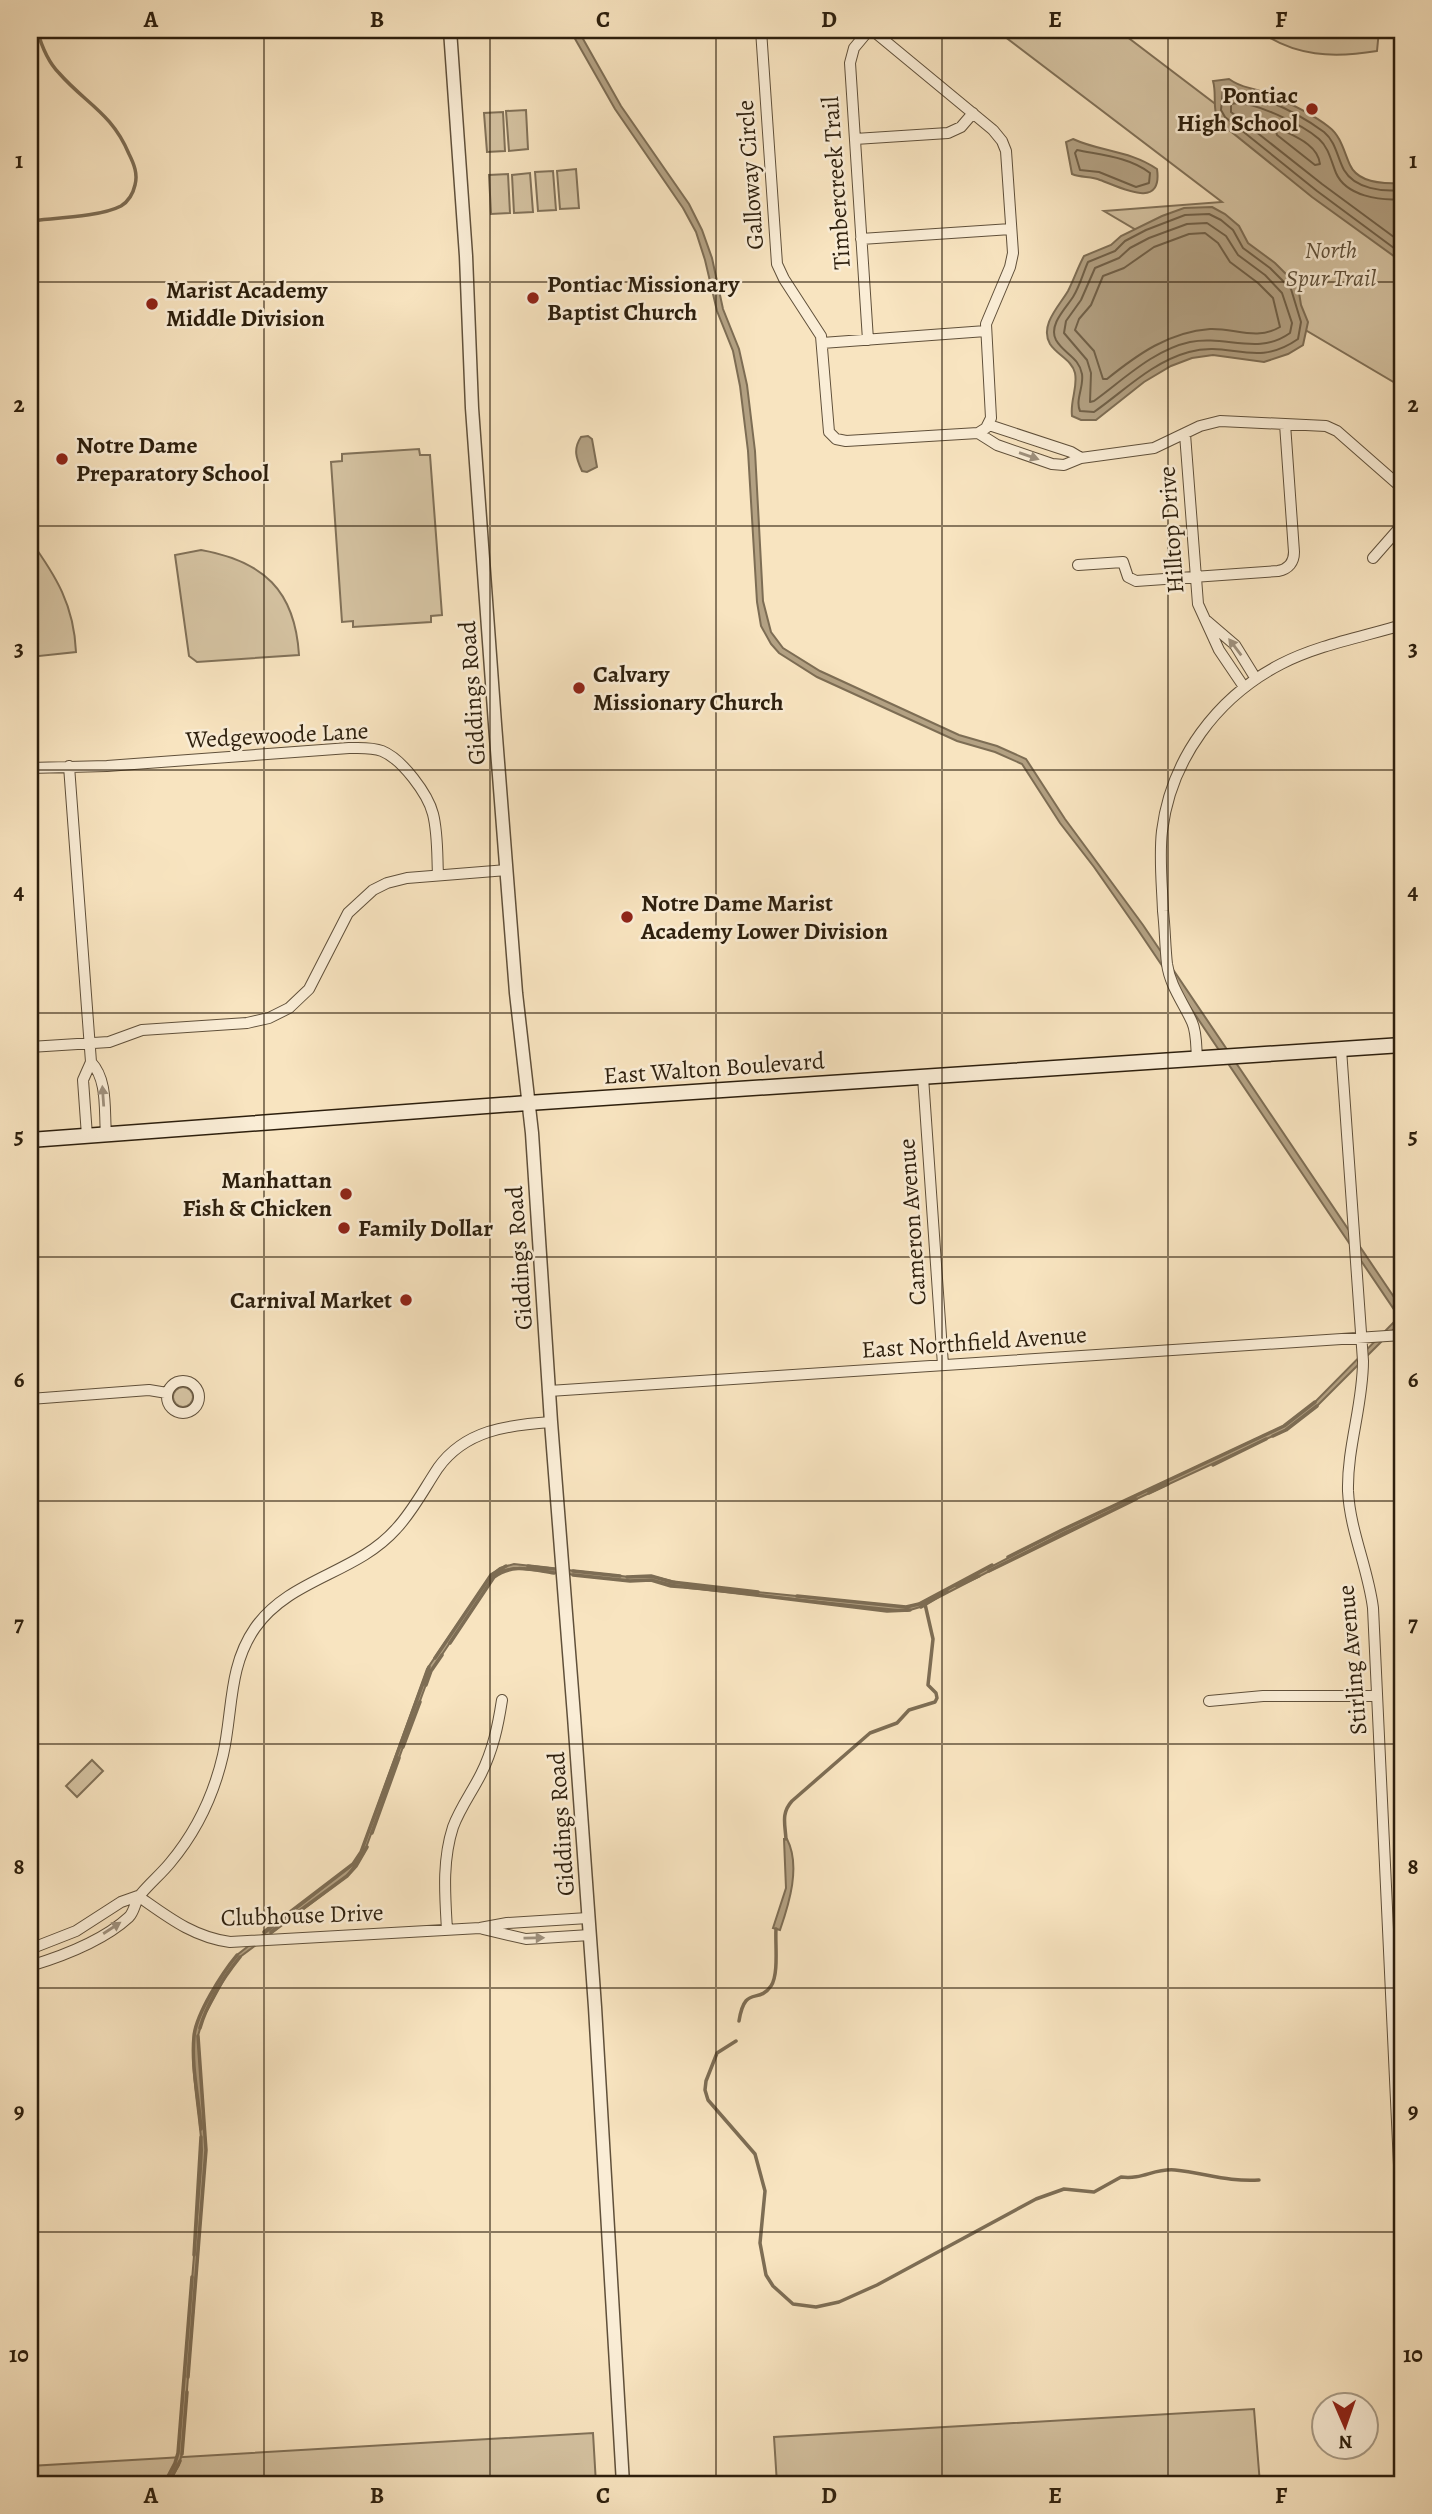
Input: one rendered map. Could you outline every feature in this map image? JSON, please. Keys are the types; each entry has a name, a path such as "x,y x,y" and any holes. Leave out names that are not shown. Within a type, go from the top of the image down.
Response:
{"main road":[{"name":"East Walton Boulevard","path":"30,1140 528,1103 1402,1045"}],"street":[{"name":"Giddings Road","path":"450,30 466,256 473,422 516,993 536,1192 589,1918 623,2484"},
{"name":"Galloway Circle","path":"761,30 777,264 820,333 827,426 831,435 846,441 978,433"},
{"path":"871,30 996,132 1005,147 1012,229 1011,262 988,317 986,331 991,414 989,425 978,433 997,444 1057,465 1070,464 1081,458 1149,449 1207,424 1224,421 1332,427 1402,488"},
{"name":"Timbercreek Trail","path":"867,340 850,59 854,48 871,30"},
{"path":"855,139 948,133 961,127 973,113"},
{"path":"861,239 1012,229"},
{"path":"822,343 986,331"},
{"path":"1078,565 1123,562 1128,577 1136,581 1282,570 1292,562 1294,552 1286,424"},
{"path":"989,425 1071,452 1081,458"},
{"name":"Hilltop Drive","path":"1185,433 1198,604 1219,650 1244,687"},
{"path":"1373,558 1402,525"},
{"name":"Hilltop Drive","path":"1207,621 1235,645 1256,679"},
{"path":"1197,1059 1194,1027 1172,984 1167,960 1161,865 1162,830 1173,785 1193,744 1215,715 1244,687 1297,657 1402,625"},
{"name":"Wedgewoode Lane","path":"30,768 107,766 349,748 378,750 388,754 404,768 429,803 434,820 438,875"},
{"path":"69,766 91,1062 83,1080 86,1136"},
{"path":"30,1047 89,1043 124,1038 142,1030 255,1022 276,1016 294,1004 309,989 344,920 359,900 373,890 394,881 507,870"},
{"name":"Stirling Avenue","path":"1341,1049 1362,1382 1350,1452 1348,1489 1352,1523 1372,1597 1402,2229"},
{"path":"91,1062 99,1070 102,1079 106,1134"},
{"name":"Cameron Avenue","path":"923,1077 943,1365"},
{"name":"East Northfield Avenue","path":"549,1391 1402,1335"},
{"path":"30,1399 149,1390 167,1393"},
{"path":"30,1966 83,1945 131,1915 138,1896 176,1857 206,1807 223,1755 235,1670 247,1642 262,1619 292,1592 350,1565 383,1542 410,1513 439,1468 462,1445 500,1427 551,1422"},
{"path":"1209,1701 1262,1696 1377,1696"},
{"path":"447,1930 444,1870 449,1841 458,1815 490,1755 498,1729 502,1700"},
{"path":"30,1949 76,1931 121,1902 138,1896"},
{"name":"Clubhouse Drive","path":"138,1896 184,1928 205,1937 230,1942 480,1928 507,1923 589,1918"},
{"name":"Clubhouse Drive","path":"480,1928 526,1939 590,1935"},
{"path":"76,1931 83,1945"}],"green space":[{"name":"North Spur Trail","path":"996,30 1118,30 1334,194 1402,189 1402,387 1104,211 1222,202"},
{"path":"1258,30 1379,30 1377,51 1330,55 1286,46"},
{"path":"526,110 528,149 509,151 506,111"},
{"path":"503,112 505,151 487,152 484,113"},
{"path":"576,169 579,208 560,209 557,171"},
{"path":"553,171 556,210 538,211 535,172"},
{"path":"530,173 533,212 514,213 512,175"},
{"path":"508,174 510,213 491,214 489,175"},
{"path":"419,449 420,455 430,455 442,615 431,616 431,622 353,627 353,621 342,622 331,462 342,461 342,454"},
{"path":"30,540 62,592 72,620 76,652 30,657"},
{"path":"201,550 242,562 272,582 291,613 299,655 197,662 189,656 175,555"},
{"path":"179,1387 187,1387 193,1397 187,1407 179,1407 173,1401 173,1393"},
{"path":"92,1760 103,1771 77,1797 66,1786"},
{"path":"1254,2409 1260,2484 777,2484 774,2437"},
{"path":"593,2433 596,2484 30,2484 30,2466"}],"water":[{"path":"570,30 578,30 621,106 689,204 712,258 723,309 739,349 747,385 755,451 763,601 771,632 783,648 820,671 959,735 997,746 1026,759 1065,819 1143,925 1402,1309 1402,1321 1317,1406 1286,1430 1063,1533 920,1607 907,1611 688,1588 651,1580 630,1581 514,1568 501,1571 494,1577 431,1671 364,1853 347,1876 240,1957 228,1972 203,2018 198,2036 206,2150 182,2453 179,2465 168,2484 164,2484 178,2453 201,2169 202,2150 193,2063 196,2027 211,1994 237,1955 353,1864 361,1852 427,1669 491,1575 500,1568 514,1564 630,1577 651,1576 688,1585 906,1607 919,1604 1062,1530 1284,1426 1315,1402 1399,1317 1138,930 1060,823 1022,764 995,752 957,741 817,677 779,653 771,644 761,626 757,602 748,451 740,386 733,351 717,311 696,232 683,208 615,109"},
{"path":"1229,79 1289,103 1329,127 1342,144 1350,165 1359,176 1380,182 1402,183 1402,262 1312,197 1218,121 1213,81"},
{"path":"1073,139 1146,163 1157,169 1157,182 1147,193 1138,193 1097,179 1072,174 1066,142"},
{"path":"1212,207 1239,226 1248,243 1275,263 1298,286 1301,305 1308,322 1303,345 1288,354 1264,362 1213,355 1192,358 1171,366 1144,382 1096,420 1081,420 1072,416 1075,373 1071,365 1050,344 1047,330 1084,256 1111,245 1121,236 1162,216 1184,208"},
{"path":"588,436 592,439 597,467 587,472 582,471 576,450 581,437"},
{"path":"784,1839 787,1839 791,1850 793,1873 790,1897 780,1930 773,1928 786,1888"}],"waterway":[{"path":"30,221 112,210 121,206 132,194 136,177 131,158 115,128 55,69 45,53 37,30"},
{"path":"1008,1557 1284,1426 1315,1402"},
{"path":"1273,1436 1286,1430 1317,1406"},
{"path":"1213,1465 1266,1439"},
{"path":"1149,1493 1168,1484"},
{"path":"989,1571 1136,1499"},
{"path":"797,1596 906,1607 919,1604 992,1565"},
{"path":"435,1658 491,1575 506,1566"},
{"path":"528,1566 554,1569"},
{"path":"450,1643 494,1577 515,1569 554,1573"},
{"path":"573,1571 620,1576"},
{"path":"573,1575 630,1581 651,1580 671,1586 887,1611 910,1610"},
{"path":"627,1577 651,1576 672,1582 758,1592"},
{"path":"957,1586 979,1576"},
{"path":"921,1607 947,1591"},
{"path":"786,1839 785,1814 792,1801 870,1733 897,1723 909,1710 935,1702 936,1693 928,1685 933,1639 925,1604"},
{"path":"426,1685 431,1671 442,1655"},
{"path":"264,1932 353,1864 361,1852 429,1667"},
{"path":"403,1747 420,1702"},
{"path":"372,1833 399,1758"},
{"path":"271,1932 347,1876 367,1847"},
{"path":"739,2021 748,1999 771,1986 776,1967 776,1929"},
{"path":"201,2129 194,2036 199,2017 211,1994 237,1955"},
{"path":"200,2028 217,1991 240,1957"},
{"path":"188,2377 206,2150 198,2036"},
{"path":"736,2041 717,2053 705,2090 708,2100 755,2154 765,2191 760,2243 766,2275 773,2286 793,2304 816,2307 839,2302 877,2285 1036,2199 1064,2189 1094,2192 1121,2177 1136,2177 1168,2170 1237,2180 1259,2180"},
{"path":"194,2255 201,2137"},
{"path":"164,2484 178,2453 192,2277"},
{"path":"182,2454 187,2392"},
{"path":"168,2484 180,2461"}],"place":[{"name":"Pontiac High School","path":"1312,109"},
{"name":"Pontiac Missionary Baptist Church","path":"533,298"},
{"name":"Marist Academy Middle Division","path":"152,304"},
{"name":"Notre Dame Preparatory School","path":"62,459"},
{"name":"Calvary Missionary Church","path":"579,688"},
{"name":"Notre Dame Marist Academy Lower Division","path":"627,917"},
{"name":"Manhattan Fish & Chicken","path":"346,1194"},
{"name":"Family Dollar","path":"344,1228"},
{"name":"Carnival Market","path":"406,1300"}]}
